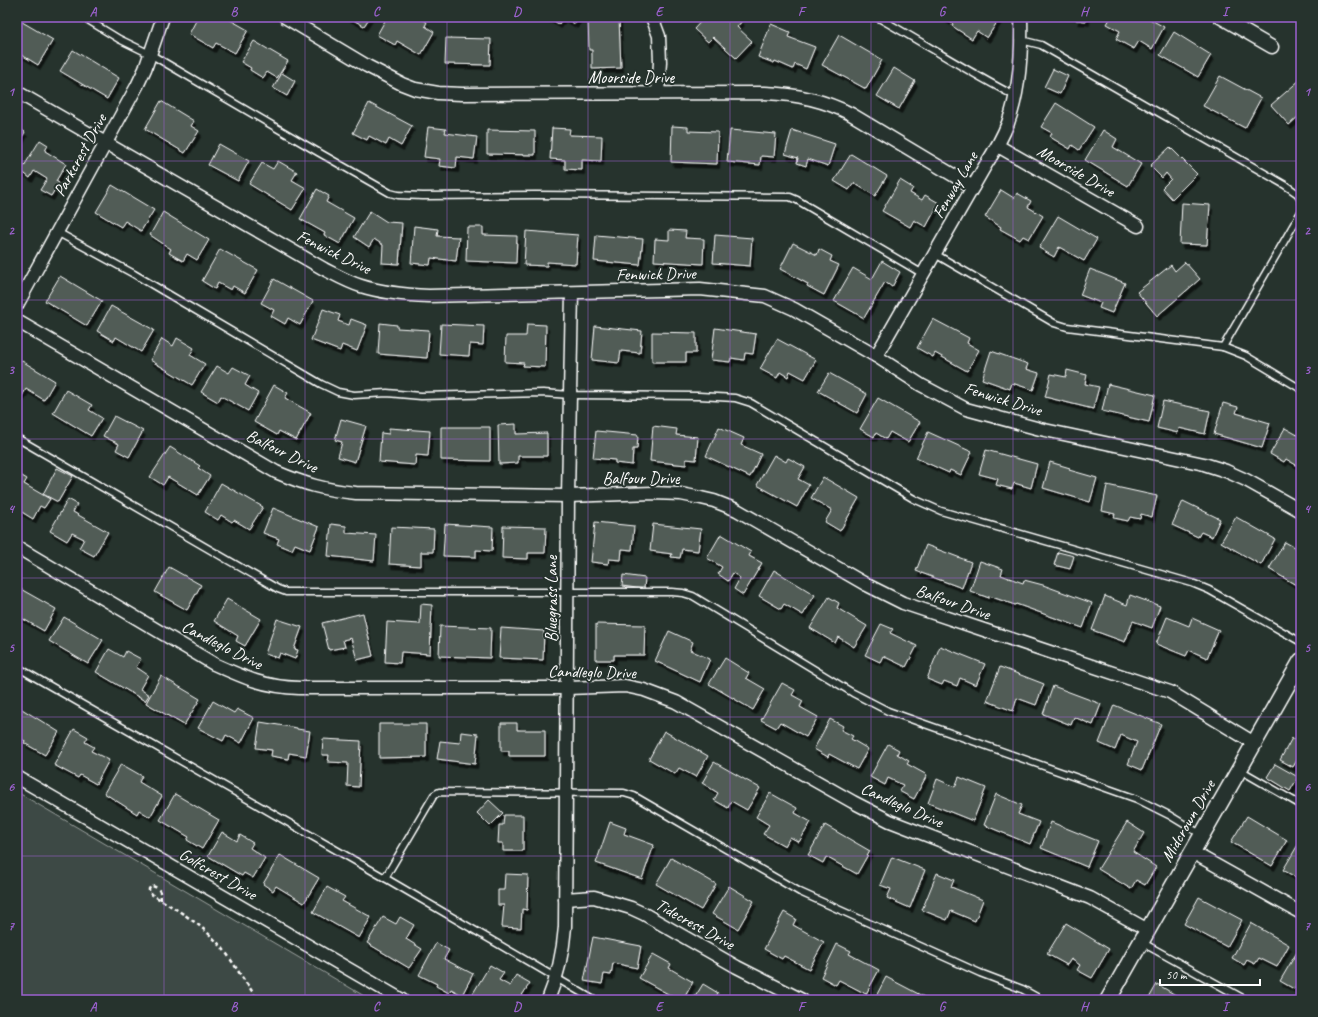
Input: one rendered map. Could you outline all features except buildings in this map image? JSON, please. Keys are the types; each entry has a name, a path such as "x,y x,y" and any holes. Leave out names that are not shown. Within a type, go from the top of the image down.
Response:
{"street":[{"name":"Parkcrest Drive","path":"17,305 137,86 163,17"},
{"name":"Moorside Drive","path":"284,17 367,66 402,84 415,89 438,93 783,93 818,100 852,114 973,187"},
{"path":"652,17 659,36 660,62 658,93"},
{"name":"Fenway Lane","path":"876,356 998,146 1008,123 1018,84 1021,17"},
{"path":"1220,17 1272,47"},
{"name":"Fenwick Drive","path":"17,92 324,269 362,286 401,295 429,296 700,289 765,296 794,309 876,356 921,385 966,409 1040,429 1204,464 1226,471 1246,480 1301,511"},
{"name":"Moorside Drive","path":"998,146 1138,226"},
{"name":"Bluegrass Lane","path":"548,1000 560,965 564,946 568,496 572,293"},
{"name":"Balfour Drive","path":"17,321 276,472 300,482 324,489 356,493 568,496 653,493 681,494 714,501 737,510 903,603 1170,692 1254,743"},
{"name":"Candleglo Drive","path":"17,547 214,664 269,686 299,688 567,688 625,686 644,690 676,702 853,802 890,821 1090,898 1144,936"},
{"name":"Midcrown Drive","path":"1108,1000 1254,743 1296,680 1301,661"},
{"name":"Golfcrest Drive","path":"17,777 402,1000"},
{"path":"1192,852 1301,914"},
{"name":"Tidecrest Drive","path":"565,899 594,897 630,908 644,914 737,967 802,1000"}],"lane":[{"path":"83,17 150,54 390,193 398,195 423,196 543,195 790,197 923,274"},
{"path":"877,17 984,80 1015,96"},
{"path":"1021,40 1041,46 1285,185 1298,194 1301,201"},
{"path":"1223,346 1301,212"},
{"path":"57,232 134,274 321,384 338,392 354,395 387,393 421,396 543,393 570,395 699,396 735,398 751,403 914,499 941,511 1192,583 1209,590 1301,642"},
{"path":"935,254 1054,323 1122,334 1223,346 1246,356 1301,389"},
{"path":"17,438 278,589 286,592 672,592 693,596 853,693 888,711 1137,799 1169,815 1202,835"},
{"path":"17,667 594,1000"},
{"path":"1239,770 1301,805"},
{"path":"385,878 434,795 439,792 624,793 634,796 800,892 980,973 1022,989 1042,1000"},
{"path":"1144,936 1246,1000"}],"path":[{"path":"161,900 159,889 155,886 151,886 149,893 161,900 169,904 192,920 216,941 226,952 257,999"}],"shaded area":[{"path":"17,792 371,1000 17,1000"}]}
